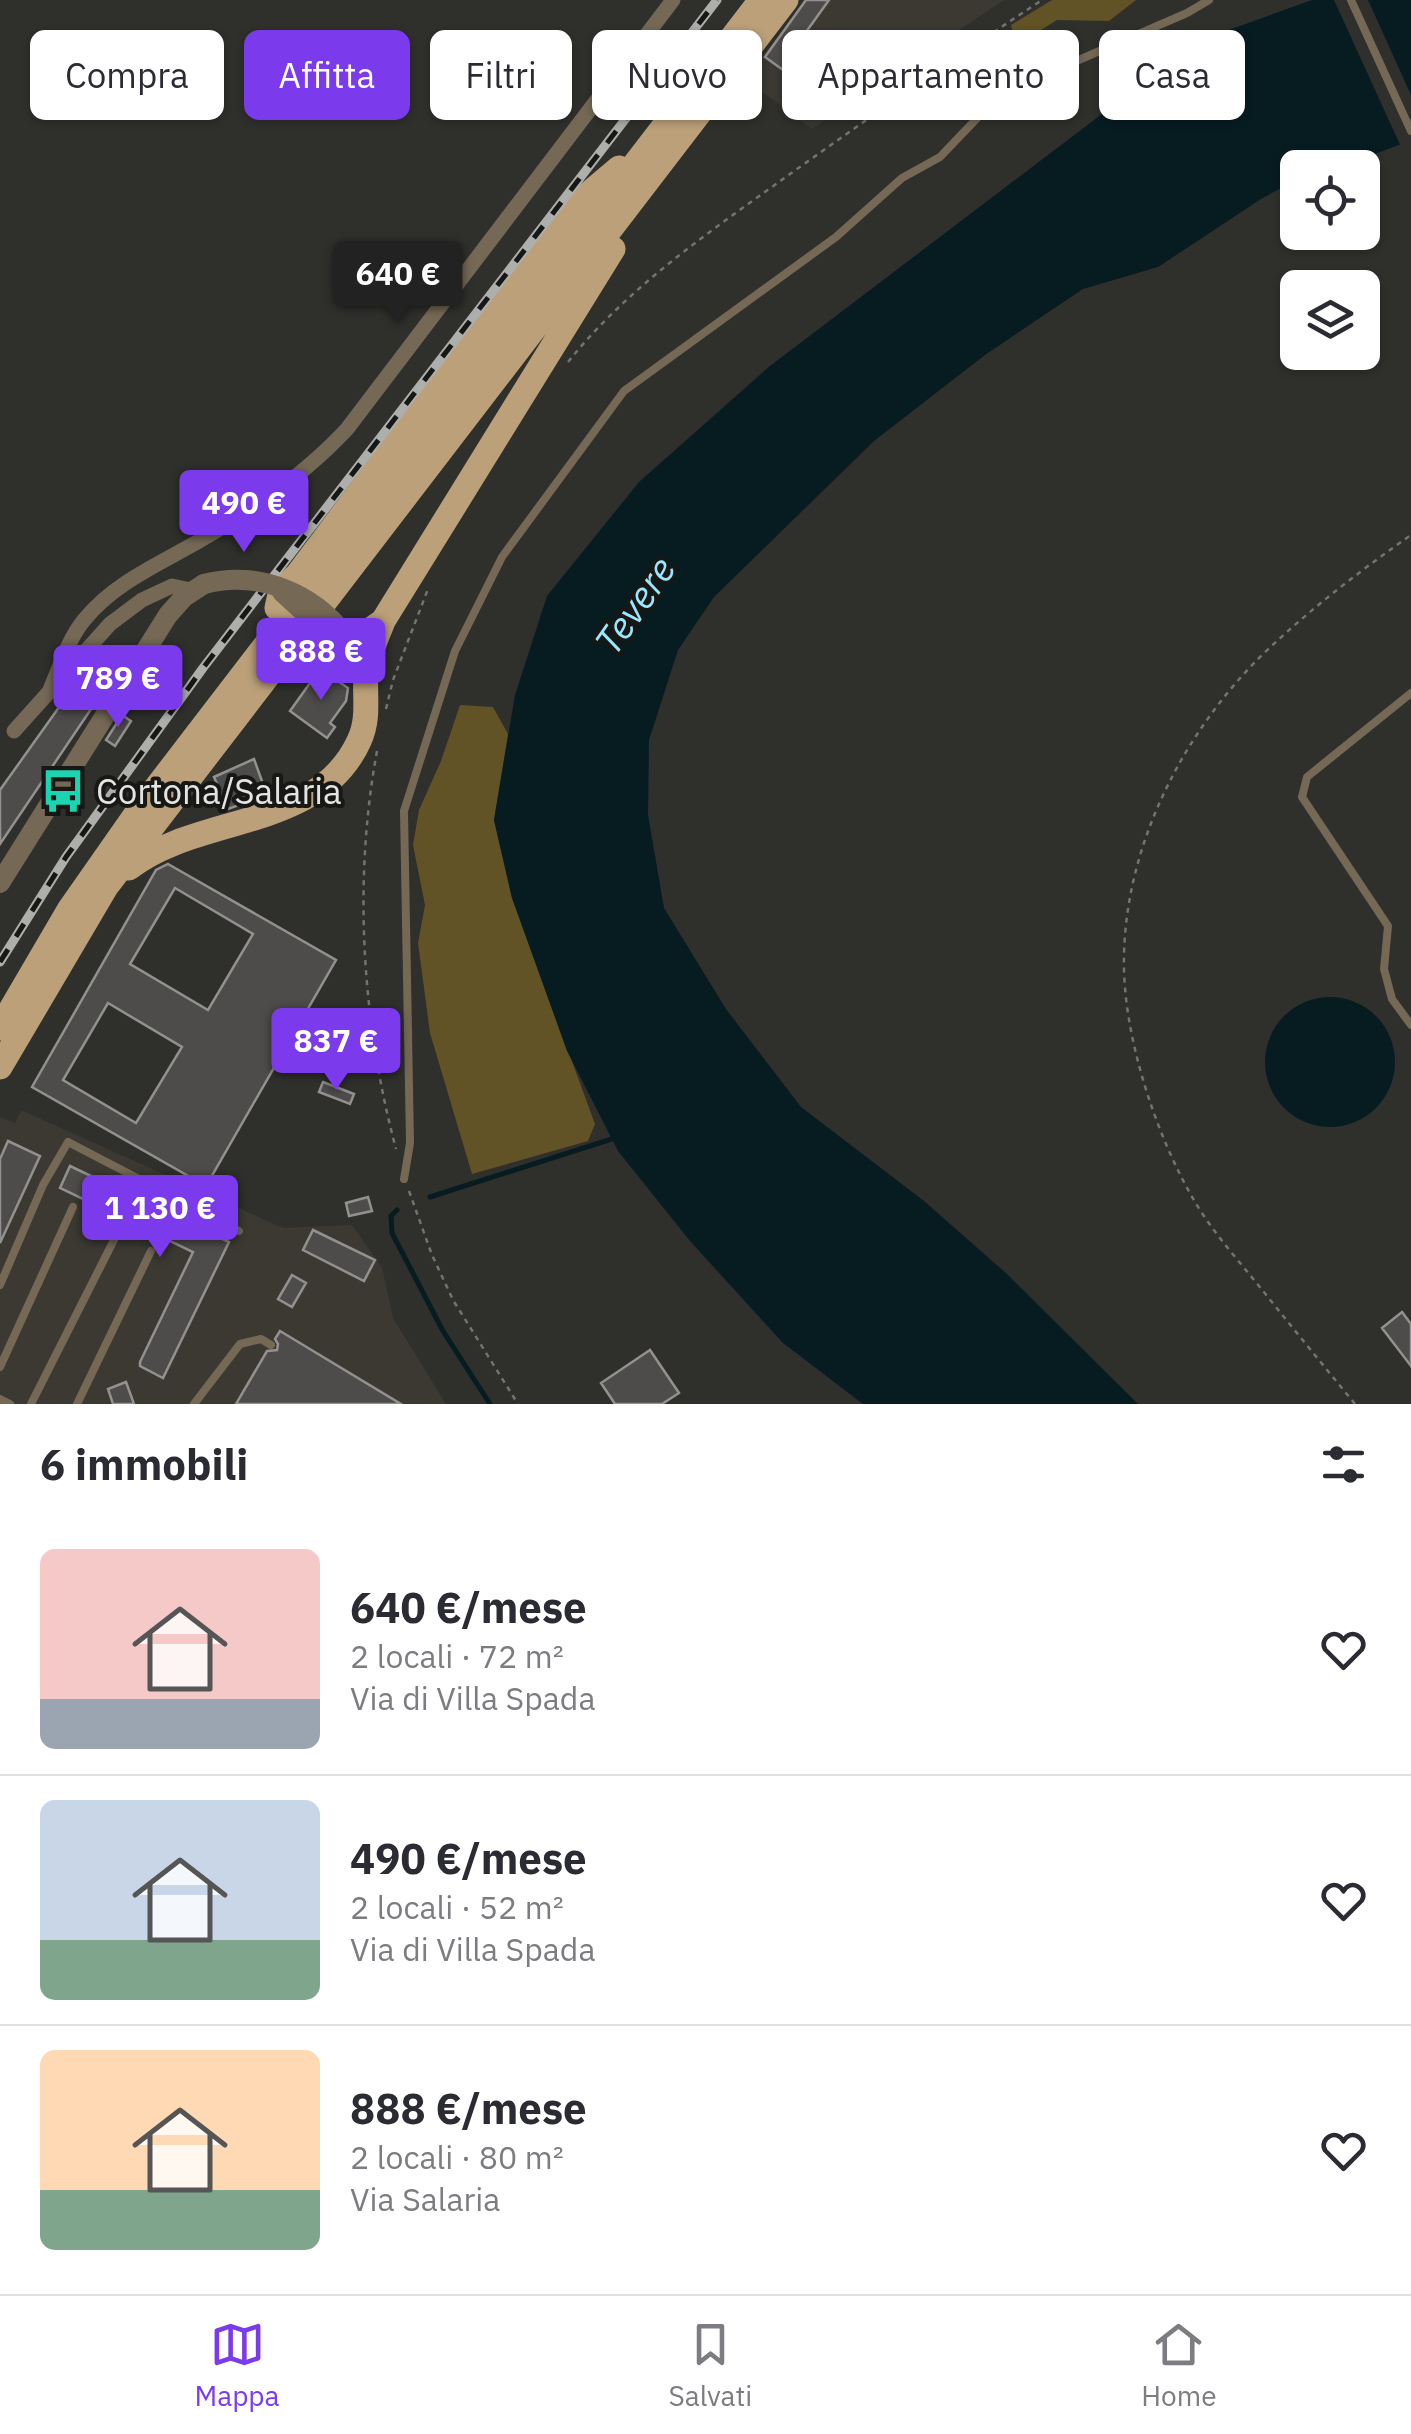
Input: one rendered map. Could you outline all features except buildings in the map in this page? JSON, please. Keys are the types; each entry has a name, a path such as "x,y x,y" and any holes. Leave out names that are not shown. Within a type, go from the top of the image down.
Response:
{"main road":[{"path":"738,30 761,0"},
{"path":"0,1067 106,887 786,0"},
{"path":"0,1001 38,927 74,872 272,618 281,590 298,574 581,200 669,120"},
{"path":"0,1028 69,910 139,810 670,120"},
{"path":"106,887 158,848 284,808 323,785 345,764 362,736 367,708 366,674 383,621 671,150"},
{"path":"345,635 361,636 383,621"},
{"path":"345,635 366,674"}],"street":[{"path":"50,690 76,633 100,603 135,577 282,489 347,429 673,0"},
{"path":"14,730 124,611 172,586 198,587 237,580 281,590 317,624 345,635"},
{"path":"0,883 168,615 198,587"}],"lane":[{"path":"404,1178 410,1143 404,812 455,650 502,557 624,391 836,237 902,178 940,157 982,112 1035,80 1210,0"},
{"path":"1351,0 1411,131"},
{"path":"1411,693 1307,777 1302,798 1388,926 1384,970 1392,999 1411,1026"},
{"path":"0,1284 43,1185 68,1142 240,1231"},
{"path":"0,1368 73,1206"},
{"path":"31,1404 120,1228"},
{"path":"77,1404 152,1251"},
{"path":"194,1404 240,1344 261,1339 271,1345"},
{"path":"0,1399 10,1404"}],"path":[{"path":"565,365 588,337 698,239 946,63 1042,0"},
{"path":"1355,1404 1194,1201 1153,1114 1132,1038 1124,958 1138,854 1172,778 1208,719 1256,661 1314,608 1411,535"},
{"path":"385,715 393,680 431,580"},
{"path":"377,749 369,823 366,953 372,1033 384,1102 404,1178 452,1300 518,1404"}],"shaded area":[{"path":"806,0 1004,0 959,30 783,30"},
{"path":"1052,0 1136,0 1109,21 1057,20 1041,30 1012,30 1011,25"},
{"path":"782,31 782,107 762,92 762,57"},
{"path":"800,120 825,120 812,129"},
{"path":"460,705 493,707 508,734 494,820 512,898 595,1124 588,1141 472,1174 430,1033 418,943 425,905 413,845 419,810"},
{"path":"21,1110 283,1228 352,1225 382,1267 393,1318 446,1404 0,1404 0,1117 15,1123"}],"water":[{"name":"Tevere","path":"1312,0 1411,0 1411,140 1380,152 1280,150 1280,188 1158,267 1083,289 985,355 874,441 714,597 678,650 649,740 648,815 664,908 726,1009 801,1107 924,1201 1007,1274 1138,1404 863,1404 783,1343 690,1241 618,1151 567,1051 512,898 494,820 515,695 547,596 639,482 770,366 1099,116 1099,120 1245,120 1245,30 1229,30"},
{"path":"1330,997 1355,1002 1376,1016 1390,1037 1395,1062 1390,1087 1376,1108 1355,1122 1330,1127 1305,1122 1284,1108 1270,1087 1265,1062 1270,1037 1284,1016 1305,1002"}],"pier":[{"path":"1334,0 1368,0 1411,95 1411,146 1402,149"}],"waterway":[{"path":"430,1197 618,1137"},
{"path":"397,1210 391,1216 392,1233 443,1331 490,1404"}],"railway":[{"path":"0,962 66,857 203,668 717,0"}],"place":[{"name":"Cortona/Salaria","path":"63,791"}]}
